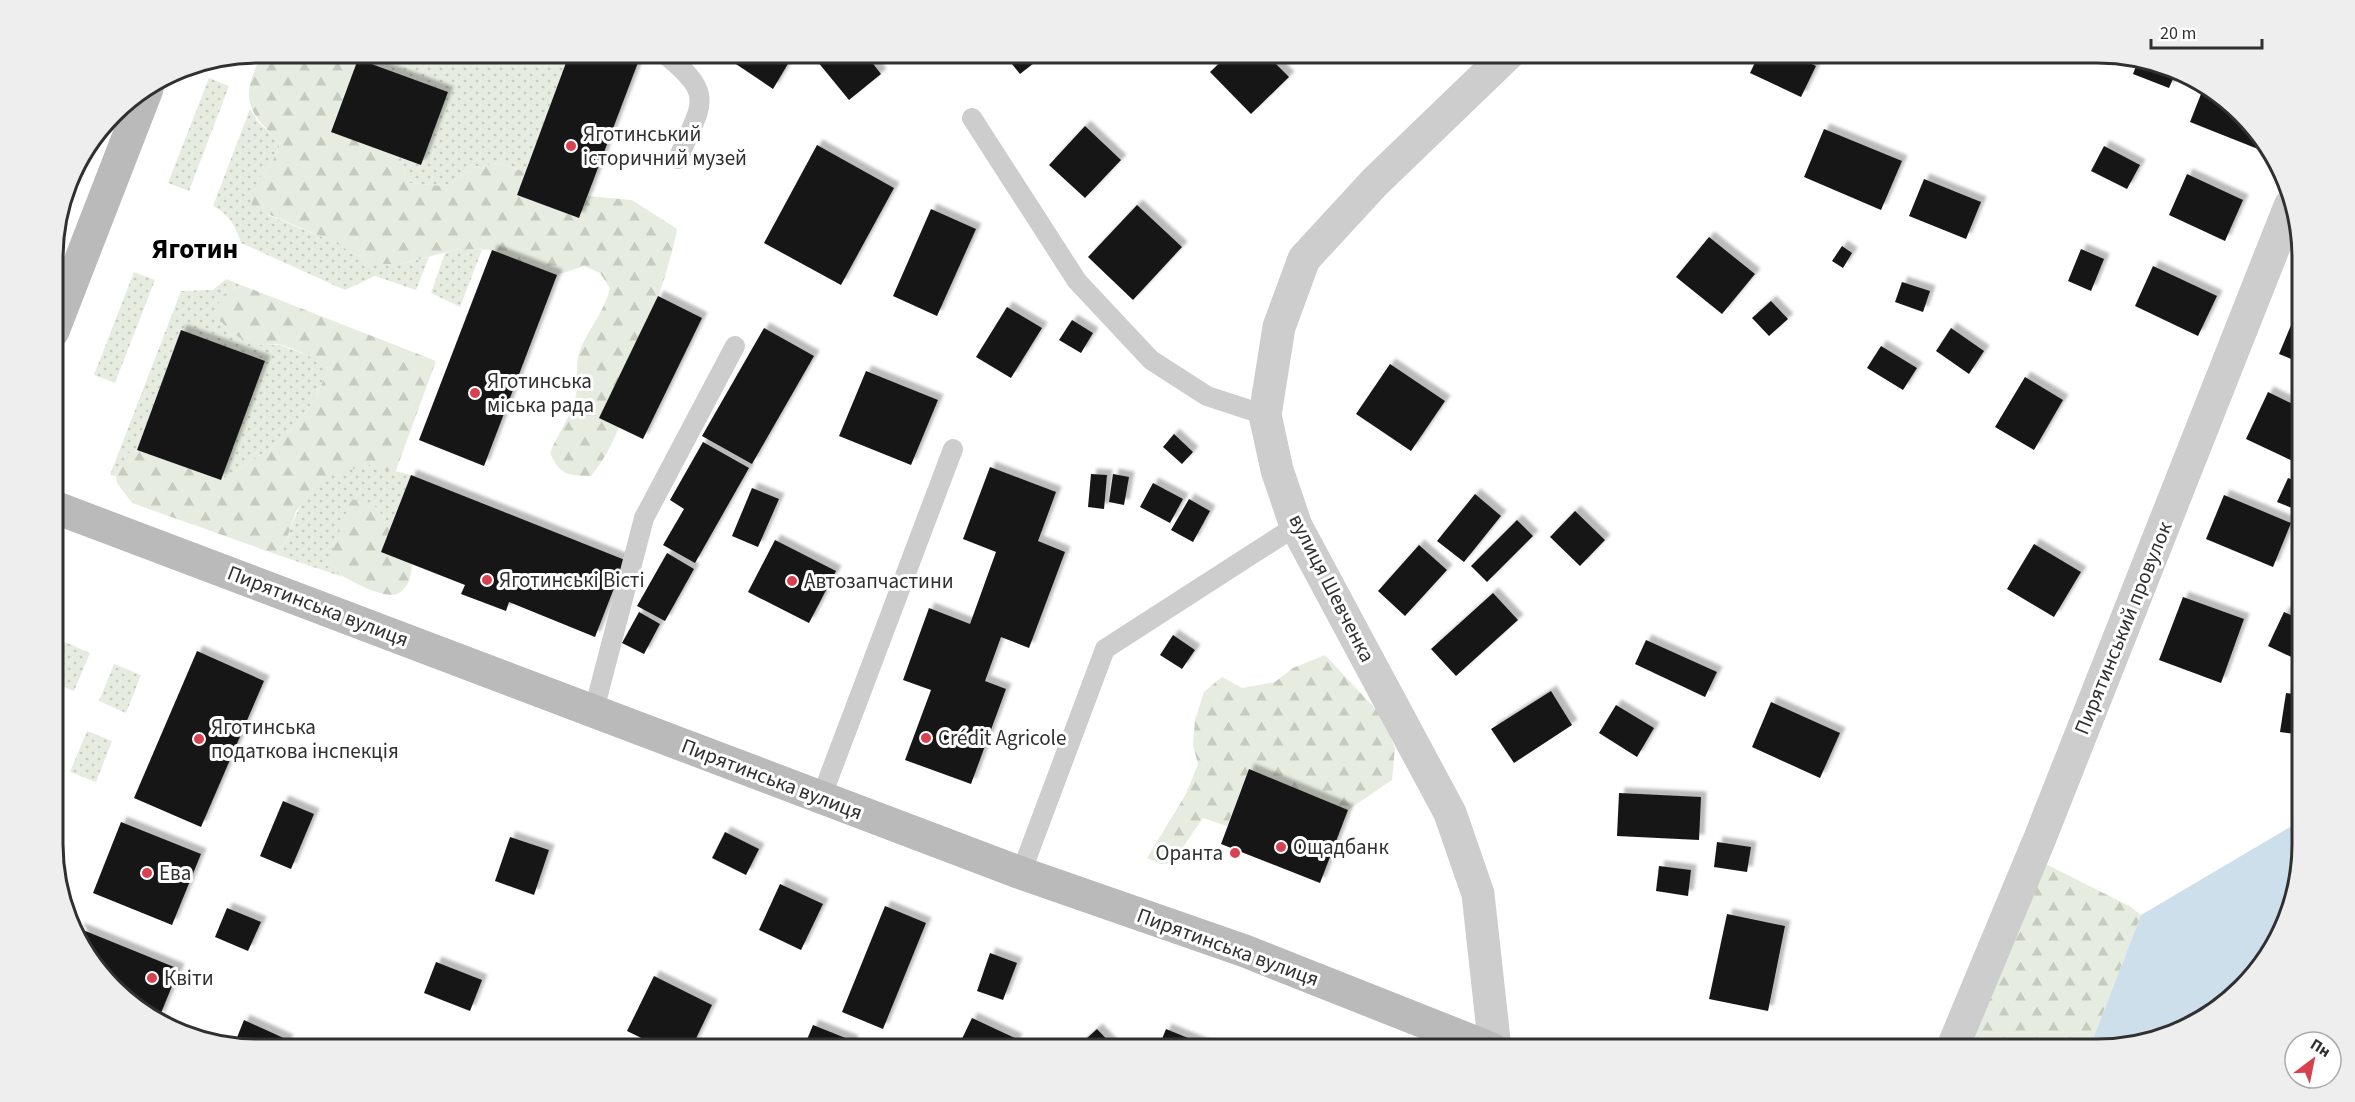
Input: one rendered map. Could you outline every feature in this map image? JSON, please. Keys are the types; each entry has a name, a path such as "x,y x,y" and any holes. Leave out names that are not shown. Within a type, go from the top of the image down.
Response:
{"main road":[{"path":"63,305 142,102"},
{"name":"Пирятинська вулиця","path":"63,510 1021,873 1245,951 1468,1039"}],"street":[{"name":"вулиця Шевченка","path":"1492,1039 1478,894 1450,813 1296,526 1277,470 1265,415 1279,327 1304,259 1375,182 1499,63"},
{"name":"Пирятинський провулок","path":"1956,1039 2045,827 2286,215"}],"lane":[{"path":"676,63 690,74 701,94 697,114 678,159"},
{"path":"972,118 1077,281 1150,360 1207,396 1265,415"},
{"path":"594,710 644,518 735,346"},
{"path":"821,798 953,449"},
{"path":"1021,873 1105,649 1296,526"}],"green space":[{"path":"257,63 356,63 331,131 401,158 408,183 445,186 475,167 499,163 525,172 517,195 579,218 588,196 632,200 677,229 627,405 612,443 591,476 566,473 557,466 550,453 575,399 580,350 608,296 610,288 600,273 584,266 557,275 492,250 459,249 400,264 372,264 332,241 251,207 257,182 273,160 281,143 259,121 253,111 249,92"},
{"path":"371,63 566,63 525,172 499,163 475,167 445,186 408,183 401,158 421,165 448,92"},
{"path":"209,78 229,86 189,191 168,183"},
{"path":"250,109 259,123 281,143 273,160 257,182 268,215 332,241 372,264 400,264 429,257 416,290 375,276 345,290 241,243 231,221 213,206"},
{"path":"459,249 482,250 460,307 431,293 445,253"},
{"path":"134,272 155,280 115,383 94,375"},
{"path":"226,279 241,285 224,294 221,323 238,336 258,345 280,345 310,356 328,368 310,406 299,422 272,447 221,480 265,361 181,330 137,450 127,454 116,476 110,475 181,291 213,290"},
{"path":"241,285 436,361 395,473 370,465 329,475 296,511 281,556 132,503 117,483 116,476 127,454 137,450 221,480 272,447 299,422 310,406 328,368 306,355 279,344 259,345 245,341 213,313 224,294"},
{"path":"370,465 411,475 391,526 373,504 327,565 343,577 281,556 298,511 310,491 332,473"},
{"path":"351,499 373,504 391,526 381,552 412,564 408,584 399,593 392,595 373,591 327,566"},
{"path":"65,642 90,653 74,691 63,687"},
{"path":"1325,655 1383,717 1395,748 1392,780 1348,810 1249,769 1227,826 1203,818 1172,863 1160,864 1147,858 1186,794 1198,764 1193,745 1195,720 1204,692 1222,677 1242,688 1275,682 1293,668"},
{"path":"114,664 141,675 126,713 99,701"},
{"path":"87,731 112,741 96,782 70,772"},
{"path":"2036,859 2131,907 2141,915 2093,1039 1964,1039"}],"water":[{"path":"2292,826 2292,857 2282,907 2266,941 2252,963 2235,982 2216,999 2171,1024 2135,1035 2093,1039 2141,915"}],"building":[{"path":"357,63 369,63 448,92 421,165 331,132"},
{"name":"Яготинський історичний музей","path":"566,63 638,63 579,218 517,195"},
{"path":"734,63 788,63 773,89"},
{"path":"819,63 872,63 881,74 849,100"},
{"path":"1011,63 1034,63 1020,74"},
{"path":"1219,63 1275,63 1289,77 1251,114 1210,72"},
{"path":"1755,63 1810,63 1816,66 1801,97 1750,73"},
{"path":"2136,67 2173,79 2169,88 2133,74"},
{"path":"2201,94 2235,120 2259,149 2190,122"},
{"path":"1085,126 1121,160 1085,198 1049,165"},
{"path":"1824,129 1902,161 1881,210 1804,177"},
{"path":"817,145 894,188 841,285 764,243"},
{"path":"2104,146 2140,165 2127,189 2091,171"},
{"path":"2187,174 2243,200 2225,241 2169,215"},
{"path":"1924,179 1981,202 1966,239 1909,216"},
{"path":"1137,205 1182,247 1133,300 1088,257"},
{"path":"931,209 976,229 937,316 893,296"},
{"path":"1709,237 1755,274 1722,314 1676,277"},
{"path":"1842,246 1852,253 1843,268 1832,261"},
{"path":"2081,249 2104,259 2091,291 2068,281"},
{"name":"Яготинська міська рада","path":"492,250 557,275 484,466 419,440"},
{"path":"2153,266 2217,296 2198,336 2135,306"},
{"path":"1902,282 1930,291 1923,312 1895,302"},
{"path":"658,296 702,318 643,439 599,418"},
{"path":"1771,301 1788,319 1769,336 1752,318"},
{"path":"1007,307 1042,328 1011,378 976,357"},
{"path":"1072,320 1093,333 1081,353 1059,340"},
{"path":"2292,323 2292,359 2279,354"},
{"path":"764,328 814,356 752,464 702,436"},
{"path":"1951,328 1984,351 1969,374 1936,351"},
{"path":"181,330 265,361 221,480 137,450"},
{"path":"1881,346 1917,368 1903,390 1867,368"},
{"path":"1390,364 1445,401 1411,451 1356,414"},
{"path":"866,371 938,400 911,465 839,436"},
{"path":"2025,377 2063,400 2034,450 1995,427"},
{"path":"2268,392 2292,404 2292,461 2246,439"},
{"path":"1174,434 1193,452 1182,464 1163,447"},
{"path":"703,442 749,468 695,563 663,545 684,509 670,500"},
{"path":"990,467 1056,492 1038,541 1065,552 1029,648 1001,637 985,681 1006,689 971,784 905,760 931,690 903,680 929,608 970,624 996,552 963,539"},
{"path":"1091,474 1107,475 1104,509 1088,507"},
{"path":"1113,474 1129,477 1124,505 1109,502"},
{"path":"411,475 625,560 595,637 509,602 506,611 461,594 465,585 381,552"},
{"path":"2288,478 2292,480 2292,508 2277,502"},
{"path":"1153,483 1183,499 1170,523 1140,507"},
{"path":"752,488 779,499 758,547 732,536"},
{"path":"1475,494 1501,516 1464,562 1437,541"},
{"path":"2224,495 2291,523 2273,567 2206,539"},
{"path":"1189,499 1210,511 1193,542 1171,530"},
{"path":"1575,511 1605,540 1580,566 1550,537"},
{"path":"1517,520 1533,536 1487,582 1471,566"},
{"name":"Автозапчастини","path":"775,540 836,571 809,623 748,592"},
{"path":"2034,544 2081,572 2054,617 2007,589"},
{"path":"1419,545 1447,570 1405,616 1378,591"},
{"path":"667,553 694,569 665,621 637,606"},
{"path":"1493,593 1518,620 1456,676 1431,649"},
{"path":"2183,597 2244,619 2221,683 2159,660"},
{"path":"639,612 660,624 644,654 622,643"},
{"path":"2284,612 2292,616 2292,657 2268,646"},
{"path":"1173,635 1195,650 1182,669 1160,655"},
{"path":"1646,640 1717,672 1705,697 1635,664"},
{"name":"Яготинська податкова інспекція","path":"197,651 264,681 201,827 134,798"},
{"path":"1551,691 1572,725 1514,763 1491,729"},
{"path":"2286,693 2292,694 2292,734 2280,732"},
{"path":"1771,702 1840,733 1820,778 1752,747"},
{"path":"1616,705 1654,728 1637,757 1599,733"},
{"path":"1249,769 1348,810 1320,883 1221,844"},
{"path":"1619,793 1701,797 1699,840 1617,836"},
{"path":"283,801 314,814 291,869 260,856"},
{"name":"Ева","path":"121,822 201,854 172,925 93,893"},
{"path":"725,832 759,849 746,875 712,858"},
{"path":"510,837 549,850 534,895 495,881"},
{"path":"1717,842 1751,847 1747,872 1714,867"},
{"path":"1659,866 1691,870 1688,896 1656,891"},
{"path":"780,884 823,904 801,950 759,930"},
{"path":"885,906 926,923 883,1029 842,1012"},
{"path":"227,908 261,922 248,951 215,937"},
{"path":"1727,914 1785,926 1768,1011 1709,999"},
{"path":"84,930 179,969 161,1013 139,999 120,982 103,963"},
{"path":"990,953 1017,963 1003,1000 977,991"},
{"path":"436,962 482,980 470,1011 424,993"},
{"path":"654,976 712,1005 696,1039 643,1039 627,1031"},
{"path":"972,1018 1017,1039 962,1039"},
{"path":"244,1020 286,1039 258,1039 237,1037"},
{"path":"813,1025 848,1039 807,1039"},
{"path":"1097,1029 1106,1039 1086,1039"},
{"path":"1166,1029 1190,1039 1162,1039"}],"place":[{"name":"Яготинський історичний музей","path":"571,146"},
{"name":"Яготинська міська рада","path":"475,393"},
{"name":"Яготинські Вісті","path":"487,580"},
{"name":"Автозапчастини","path":"792,581"},
{"name":"Crédit Agricole","path":"926,738"},
{"name":"Яготинська податкова інспекція","path":"199,739"},
{"name":"Ощадбанк","path":"1281,847"},
{"name":"Оранта","path":"1235,853"},
{"name":"Ева","path":"147,873"},
{"name":"Квіти","path":"152,978"}],"district":[{"name":"Яготин","path":"195,249"}]}
